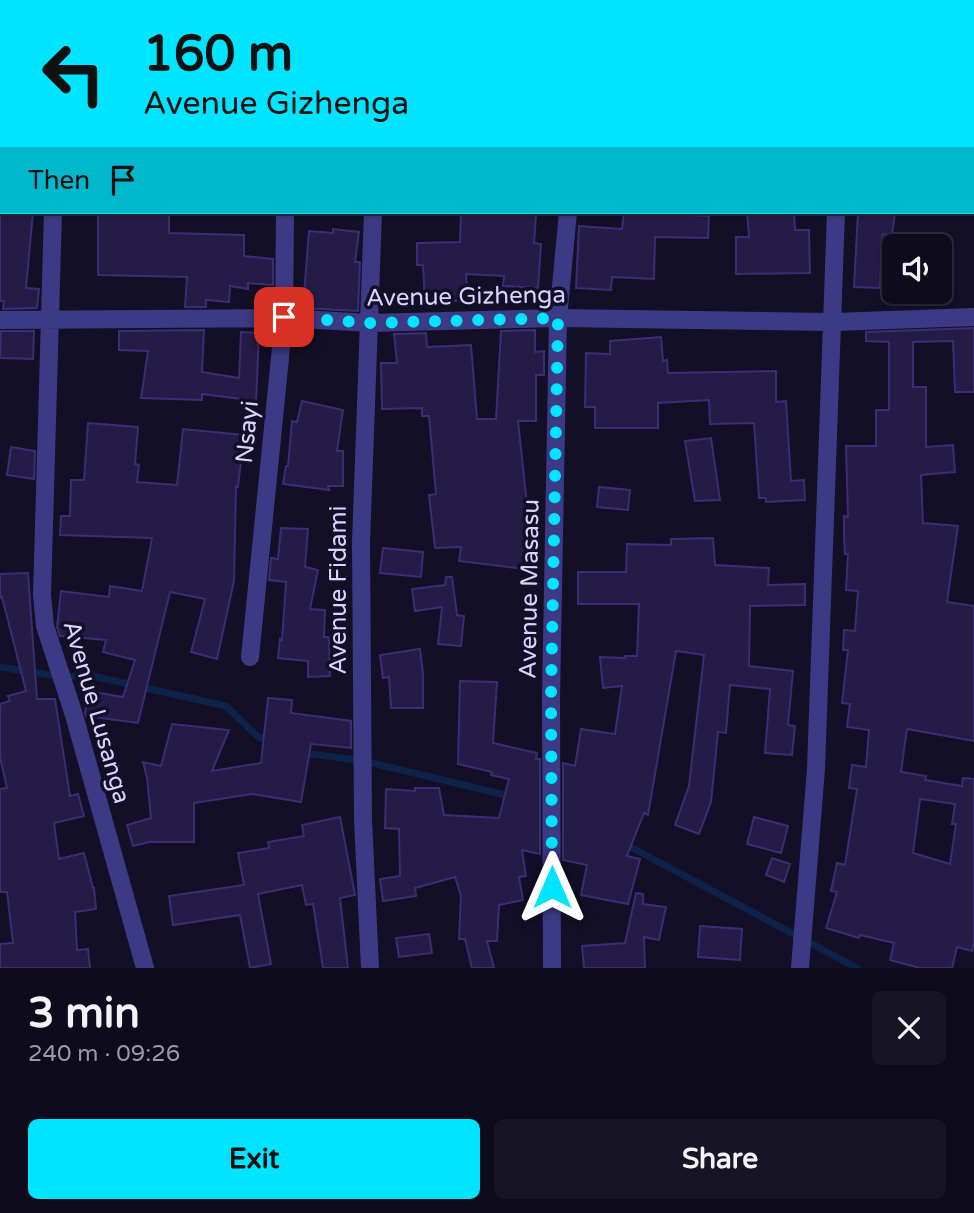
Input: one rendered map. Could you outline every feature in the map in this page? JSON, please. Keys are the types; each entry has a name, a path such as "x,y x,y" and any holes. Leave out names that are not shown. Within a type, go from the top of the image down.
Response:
{"street":[{"name":"Avenue Lusanga","path":"53,214 42,595 45,626 74,715 145,968"},
{"name":"Nsayi","path":"250,657 284,317 285,214"},
{"name":"Avenue Fidami","path":"370,968 363,820 361,542 373,214"},
{"name":"Avenue Masasu","path":"552,968 551,697 558,318 568,214"},
{"path":"800,968 816,769 836,214"},
{"name":"Avenue Gizhenga","path":"0,320 284,317 370,323 558,318 834,321 974,317"}],"building":[{"path":"0,214 33,214 26,288 39,289 37,308 3,309 4,301 0,301"},
{"path":"98,214 169,214 169,233 244,235 244,256 273,259 273,285 248,283 248,289 230,286 229,302 206,300 206,307 185,307 187,277 98,275"},
{"path":"461,214 536,215 534,243 541,244 538,288 503,286 504,276 466,274 468,300 425,303 423,265 417,265 417,243 460,242"},
{"path":"624,214 709,216 708,238 655,237 654,279 612,277 611,290 576,288 579,226 622,229"},
{"path":"747,214 794,214 795,230 809,230 810,273 736,274 736,237 749,237"},
{"path":"858,214 895,214 892,234 882,234 880,288 854,287"},
{"path":"333,229 359,232 355,262 360,262 358,311 303,308 309,231 333,233"},
{"path":"974,328 974,392 955,392 953,341 913,342 913,387 926,387 926,447 953,445 955,472 921,475 923,523 958,526 947,602 974,606 974,741 907,729 901,772 926,776 925,780 962,786 963,778 974,779 974,941 972,951 957,947 952,968 920,968 890,960 894,943 860,935 859,938 826,928 837,892 831,891 837,863 845,865 857,789 849,788 852,765 866,767 869,730 847,727 850,704 842,703 848,650 843,650 844,630 855,631 858,591 846,590 846,446 876,446 876,410 889,410 889,342 866,341 866,332","holes":["920,799 955,804 952,824 956,824 950,864 913,853"]},
{"path":"204,330 202,372 239,378 241,332 259,333 256,401 202,394 202,400 141,398 148,351 119,350 119,331"},
{"path":"535,330 535,352 544,351 544,375 536,375 536,421 518,421 527,504 528,548 525,569 459,561 461,547 435,548 429,495 436,494 429,416 422,416 422,408 382,409 381,363 397,363 394,334 426,333 427,347 471,345 477,419 496,419 501,331"},
{"path":"1,331 34,331 33,359 0,358"},
{"path":"661,337 663,361 667,360 668,373 776,371 776,402 786,401 791,481 804,480 805,500 766,502 766,498 759,498 754,423 710,424 709,400 658,403 658,428 595,428 595,407 585,407 586,353 610,354 610,341"},
{"path":"302,401 343,410 337,451 343,451 343,486 328,486 329,490 283,484 288,466 292,421 297,422"},
{"path":"88,423 138,427 135,464 139,465 137,482 177,485 183,429 244,435 238,487 236,486 234,581 217,659 191,652 205,599 170,592 138,723 86,716 85,713 88,691 123,697 135,660 103,652 106,640 60,636 57,627 61,591 109,597 110,586 142,591 152,538 60,535 61,516 70,516 71,480 84,480"},
{"path":"711,438 720,500 695,501 685,441"},
{"path":"11,447 35,451 34,479 7,475"},
{"path":"599,487 630,490 628,510 597,507"},
{"path":"281,528 308,529 305,567 318,570 310,609 325,610 324,637 329,637 330,676 308,677 308,661 278,658 286,582 269,580 271,558 278,559"},
{"path":"713,538 715,565 769,568 768,585 805,584 805,605 750,606 749,666 793,671 788,725 795,726 792,755 765,753 770,689 730,685 726,733 718,732 711,802 699,834 675,825 689,786 704,655 676,651 648,815 644,813 627,856 640,859 628,904 581,895 587,865 563,860 563,763 575,766 581,729 615,734 622,686 603,688 600,657 637,656 639,604 578,604 578,572 626,572 627,544 671,545 671,539"},
{"path":"383,548 423,552 421,577 380,573"},
{"path":"28,573 37,699 55,699 70,796 78,794 84,816 54,823 59,859 84,853 94,888 96,909 75,912 77,950 88,949 90,968 0,968 0,944 13,943 7,892 0,892 0,789 7,788 0,757 0,704 10,701 8,696 26,691 2,597 0,598 0,574"},
{"path":"446,577 452,577 457,615 464,616 461,646 438,644 442,607 415,611 412,589 445,585"},
{"path":"420,649 423,708 391,708 389,677 383,678 380,655"},
{"path":"460,681 497,682 493,743 537,753 536,759 540,759 540,854 522,850 526,876 519,877 523,900 499,905 497,941 487,941 494,968 472,968 465,939 459,939 461,896 455,877 415,888 416,896 383,901 380,879 400,876 399,829 385,828 386,789 415,791 415,788 439,788 444,815 499,818 509,779 458,764"},
{"path":"268,698 292,700 291,713 351,721 351,748 311,744 301,802 252,794 194,803 194,842 149,842 133,846 127,825 151,818 143,762 161,766 172,724 229,730 212,771 261,763"},
{"path":"340,817 355,895 340,898 348,968 323,968 313,904 306,905 302,885 258,894 271,964 250,968 240,915 173,925 169,896 244,885 238,853 269,848 268,842 304,836 302,825"},
{"path":"754,817 788,826 781,853 747,844"},
{"path":"772,858 790,864 784,882 766,875"},
{"path":"636,893 643,894 643,904 666,907 659,940 644,937 645,968 584,968 582,946 625,943"},
{"path":"700,926 742,929 740,960 698,957"},
{"path":"429,934 432,953 399,957 396,938"}],"waterway":[{"path":"0,667 62,677 88,675 226,706 257,736 272,743"},
{"path":"303,753 364,761 514,797"},
{"path":"623,843 857,968"}],"route":[{"path":"284,317 370,323 558,318 551,697 552,887"}]}
